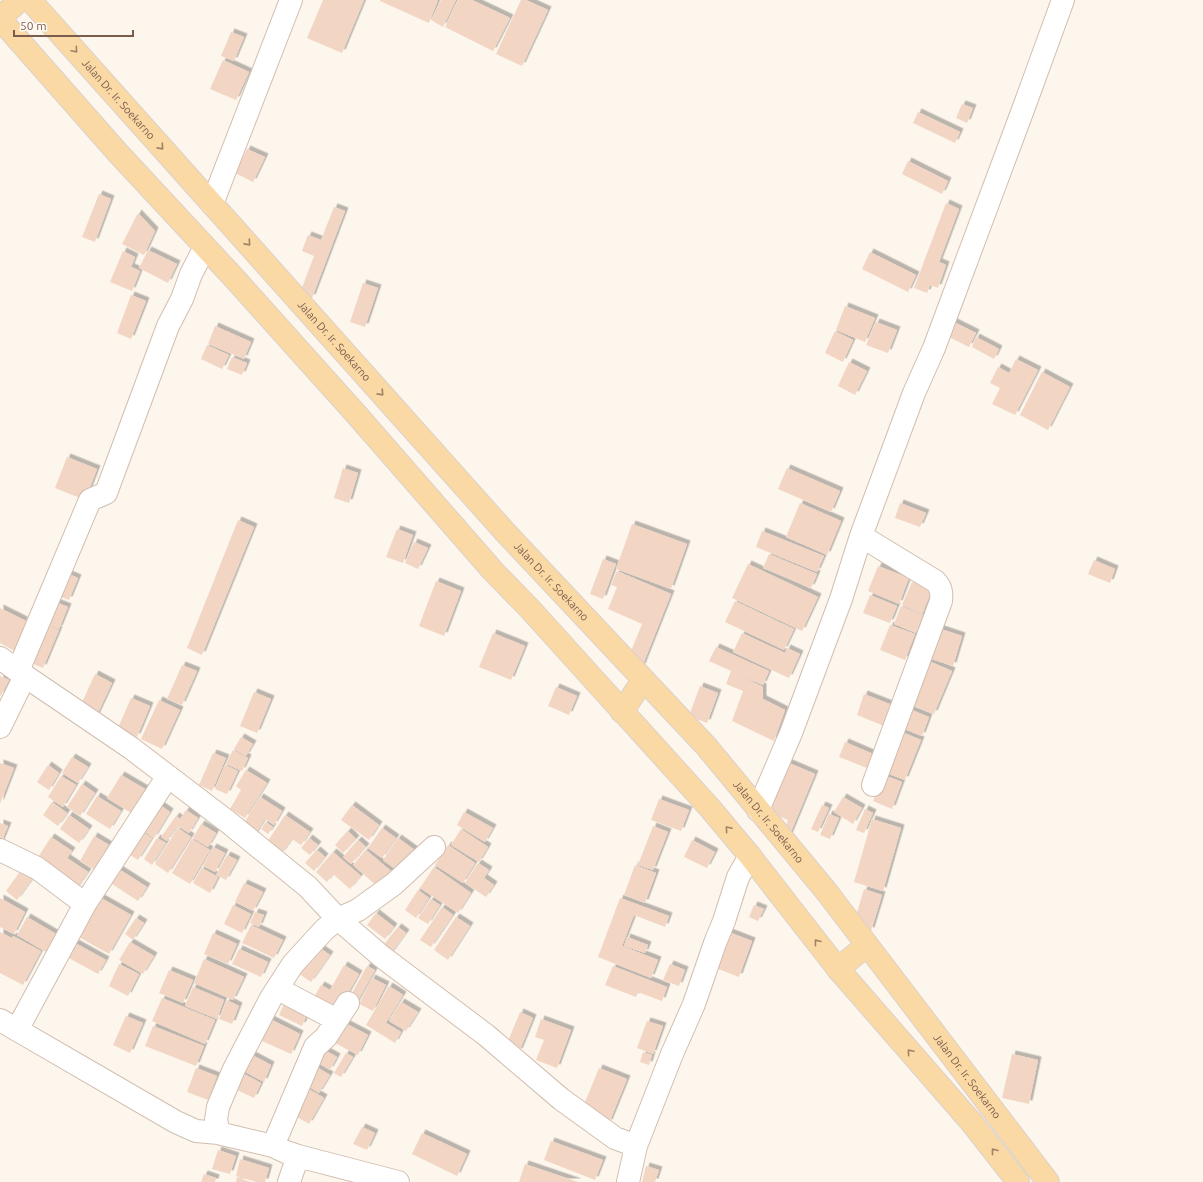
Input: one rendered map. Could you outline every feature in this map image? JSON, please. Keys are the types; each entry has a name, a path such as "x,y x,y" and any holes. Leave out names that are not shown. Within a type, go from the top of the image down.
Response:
{"main road":[{"path":"20,0 0,19 117,152 356,414 493,571 530,609 709,807 750,856 838,968 972,1123 1018,1182"},
{"name":"Jalan Dr. Ir. Soekarno","path":"30,0 218,190 505,532 706,746 812,874 1048,1182"},
{"path":"622,712 643,680"},
{"path":"838,968 867,945"}],"street":[{"path":"218,190 291,0"},
{"path":"758,810 796,718 841,599 861,536 914,394 934,348 951,303 1063,0"},
{"path":"0,727 90,500 106,494 168,326 182,299 191,274 205,247"},
{"path":"861,536 935,581 939,585 942,592 941,601 873,785"},
{"path":"0,658 21,674 131,748 228,822 308,887 338,919 381,956 486,1035 561,1099 615,1138 636,1146"},
{"path":"168,776 9,1025 176,1122 196,1131 219,1133 230,1137 273,1146 298,1156 398,1182"},
{"path":"219,1133 216,1120 218,1107 234,1069 270,998 278,989 294,964 325,929 338,919 358,910 394,884 434,846"},
{"path":"0,850 37,868 85,904"},
{"path":"628,1182 636,1146 672,1054 694,1004 738,877 750,856"},
{"path":"273,1146 315,1046 326,1037 342,1012 278,989"},
{"path":"289,1182 298,1156"}],"building":[{"path":"323,0 364,0 342,53 307,38"},
{"path":"380,0 438,0 429,23"},
{"path":"441,0 456,0 443,27 431,20"},
{"path":"458,0 472,0 510,18 493,51 445,27"},
{"path":"521,0 526,0 548,10 522,66 496,54"},
{"path":"231,32 244,37 234,61 221,56"},
{"path":"223,60 249,72 236,100 210,89"},
{"path":"962,104 973,108 967,123 956,118"},
{"path":"918,112 960,132 955,143 913,123"},
{"path":"247,149 265,157 253,182 235,173"},
{"path":"908,161 948,181 942,194 902,174"},
{"path":"99,194 111,199 95,242 82,237"},
{"path":"946,203 959,209 939,262 946,265 938,288 930,285 927,293 914,288"},
{"path":"334,207 345,211 312,298 300,293 314,256 302,251 308,235 321,240"},
{"path":"138,213 155,231 144,255 122,244"},
{"path":"148,250 177,264 168,283 139,268"},
{"path":"123,251 135,257 131,267 140,271 132,291 110,282"},
{"path":"870,252 916,275 908,292 862,269"},
{"path":"363,283 378,288 365,327 350,322"},
{"path":"131,295 146,301 131,339 117,333"},
{"path":"845,306 875,318 865,342 836,330"},
{"path":"952,321 976,333 969,347 945,335"},
{"path":"876,322 897,330 888,353 866,345"},
{"path":"215,326 251,342 244,359 208,344"},
{"path":"835,331 853,340 843,362 825,353"},
{"path":"976,337 999,349 994,359 972,347"},
{"path":"207,345 229,355 222,369 201,359"},
{"path":"232,357 247,363 242,375 227,369"},
{"path":"1016,359 1038,370 1015,415 992,404 1000,388 990,383 998,367 1009,373"},
{"path":"849,362 867,371 855,395 838,386"},
{"path":"1042,372 1070,387 1048,430 1020,415"},
{"path":"67,457 97,469 85,500 55,488"},
{"path":"343,468 358,473 349,503 334,498"},
{"path":"787,468 840,491 831,512 778,489"},
{"path":"800,503 841,521 827,555 786,537"},
{"path":"900,503 926,513 920,527 895,518"},
{"path":"238,520 254,527 202,655 187,648"},
{"path":"632,524 687,544 671,589 616,569"},
{"path":"397,529 413,535 403,563 386,557"},
{"path":"762,531 824,556 817,572 756,547"},
{"path":"414,542 428,548 418,569 405,563"},
{"path":"769,554 817,574 811,588 763,568"},
{"path":"603,559 616,564 603,599 590,594"},
{"path":"1094,560 1115,569 1110,583 1088,574"},
{"path":"748,564 818,597 802,631 732,598"},
{"path":"878,566 909,578 899,604 868,591"},
{"path":"54,568 78,578 69,600 45,591"},
{"path":"617,571 671,594 642,667 627,661 642,624 608,609 617,587 611,585"},
{"path":"436,581 461,591 444,636 419,626"},
{"path":"912,582 932,590 922,614 902,605"},
{"path":"870,595 897,606 890,623 863,613"},
{"path":"43,597 68,607 59,629 37,621 59,630 43,668 19,658 20,654 0,643 0,608 26,621 30,612 36,615"},
{"path":"735,601 794,629 784,650 725,622"},
{"path":"901,606 923,615 916,633 894,624"},
{"path":"890,625 915,634 905,660 880,650"},
{"path":"935,627 962,636 953,666 925,657"},
{"path":"493,633 525,646 511,680 479,667"},
{"path":"742,633 785,653 787,648 800,654 789,678 733,652"},
{"path":"716,647 769,671 763,685 741,676 763,687 763,699 785,710 774,741 732,721 743,691 726,684 731,671 709,661"},
{"path":"924,659 952,671 934,714 906,703"},
{"path":"182,665 197,671 182,705 167,699"},
{"path":"95,674 112,683 96,717 79,709"},
{"path":"0,676 9,680 0,697"},
{"path":"700,686 718,693 707,723 689,716"},
{"path":"556,687 577,696 569,715 548,706"},
{"path":"254,692 271,699 257,733 240,726"},
{"path":"864,694 892,705 884,726 857,715"},
{"path":"131,698 150,706 137,737 118,728"},
{"path":"159,700 180,710 162,749 141,739"},
{"path":"904,707 929,717 922,736 897,726"},
{"path":"897,730 921,740 905,780 881,771"},
{"path":"241,737 253,744 246,756 234,749"},
{"path":"845,742 873,754 867,768 839,757"},
{"path":"233,750 248,758 242,771 226,764"},
{"path":"213,753 226,758 212,791 199,785"},
{"path":"72,757 88,767 78,783 62,773"},
{"path":"782,760 815,774 788,839 782,836 788,820 762,809"},
{"path":"0,763 14,768 0,804"},
{"path":"48,765 59,773 49,790 37,782"},
{"path":"225,765 238,771 227,794 215,789"},
{"path":"246,770 267,783 245,818 230,809 241,790 236,786"},
{"path":"121,775 145,789 131,813 107,798"},
{"path":"884,775 902,782 892,809 873,801"},
{"path":"61,776 76,785 63,807 48,797"},
{"path":"82,784 95,793 80,816 67,807"},
{"path":"97,796 121,811 110,829 86,814"},
{"path":"260,797 282,811 274,825 265,819 254,836 241,828"},
{"path":"843,797 862,808 853,824 834,812"},
{"path":"659,799 689,810 681,831 651,820"},
{"path":"153,800 170,812 154,838 136,826"},
{"path":"52,802 67,813 58,826 43,815"},
{"path":"352,805 379,825 369,840 341,820"},
{"path":"822,805 829,808 818,832 811,829"},
{"path":"865,809 873,813 864,833 856,830"},
{"path":"186,810 198,818 189,833 178,826 167,841 161,837 176,816 180,819"},
{"path":"464,812 493,828 485,842 457,825"},
{"path":"829,814 839,818 830,839 820,835"},
{"path":"69,815 89,829 79,843 60,829"},
{"path":"285,815 310,832 301,845 292,839 281,854 266,844"},
{"path":"872,819 901,828 883,891 854,882"},
{"path":"266,822 273,827 268,834 261,829"},
{"path":"0,823 8,826 0,845"},
{"path":"201,824 216,833 208,847 193,838"},
{"path":"653,826 668,832 653,870 638,865"},
{"path":"136,828 152,838 138,860 122,850"},
{"path":"178,828 191,837 168,873 155,864"},
{"path":"382,828 396,838 382,858 368,848"},
{"path":"461,829 488,847 479,862 451,845"},
{"path":"348,831 356,839 343,853 335,845"},
{"path":"94,836 109,845 95,870 80,861"},
{"path":"51,837 72,851 67,858 88,872 76,889 35,862"},
{"path":"157,838 166,843 152,865 144,859"},
{"path":"309,838 318,845 310,855 301,848"},
{"path":"398,838 416,851 401,873 383,860"},
{"path":"192,839 210,850 190,884 172,873"},
{"path":"358,840 366,847 351,864 343,857"},
{"path":"692,840 715,852 707,868 684,857"},
{"path":"448,845 475,863 463,883 435,865"},
{"path":"213,847 225,853 215,872 203,866"},
{"path":"317,850 325,857 314,871 305,863"},
{"path":"366,850 392,872 379,888 353,865"},
{"path":"333,852 361,876 350,889 333,874 327,882 316,872"},
{"path":"227,855 237,860 226,880 216,875"},
{"path":"478,863 489,870 484,878 494,885 486,897 465,883"},
{"path":"635,865 656,873 645,903 624,895"},
{"path":"114,866 147,887 138,901 106,880"},
{"path":"434,867 471,893 458,913 420,888"},
{"path":"202,868 218,877 210,893 193,883"},
{"path":"21,870 33,878 17,900 6,891"},
{"path":"244,883 263,892 253,911 235,902"},
{"path":"864,889 882,895 871,931 853,926"},
{"path":"418,890 429,898 416,918 405,910"},
{"path":"0,898 25,912 14,934 0,927"},
{"path":"101,898 131,915 109,954 79,937"},
{"path":"620,898 669,916 665,927 634,915 622,946 658,960 651,978 598,957"},
{"path":"431,899 440,905 428,924 418,918"},
{"path":"233,905 251,914 242,933 224,924"},
{"path":"754,905 764,909 758,921 749,917"},
{"path":"442,907 453,915 431,947 420,940"},
{"path":"255,912 264,915 259,927 250,923"},
{"path":"376,913 394,927 385,939 367,925"},
{"path":"27,917 56,934 46,952 17,935"},
{"path":"456,917 470,926 448,960 434,950"},
{"path":"136,918 144,923 133,940 125,934"},
{"path":"251,925 283,940 274,958 242,943"},
{"path":"398,927 406,933 390,955 381,948"},
{"path":"726,931 752,941 739,977 713,967"},
{"path":"0,932 12,938 13,936 41,951 23,985 0,973"},
{"path":"213,933 237,944 228,964 204,954"},
{"path":"627,937 648,945 645,953 624,946"},
{"path":"130,942 154,956 143,974 119,960"},
{"path":"75,943 106,960 98,974 67,957"},
{"path":"314,944 330,955 311,982 295,971"},
{"path":"239,949 268,962 261,977 232,964"},
{"path":"204,959 244,977 233,1000 194,983"},
{"path":"119,964 139,974 128,996 109,986"},
{"path":"670,964 685,970 679,986 663,980"},
{"path":"344,965 359,974 338,1011 314,997 321,985 330,990"},
{"path":"367,966 375,970 356,1004 348,1000"},
{"path":"613,966 667,987 662,1001 638,992 636,997 605,985"},
{"path":"169,970 193,980 183,1003 159,993"},
{"path":"372,978 386,985 373,1011 359,1004"},
{"path":"389,986 403,995 386,1023 401,1032 395,1043 366,1025"},
{"path":"193,987 224,1000 217,1019 185,1006"},
{"path":"162,998 215,1020 205,1044 152,1021"},
{"path":"227,1000 239,1006 232,1024 219,1019"},
{"path":"285,1002 308,1012 302,1026 279,1015"},
{"path":"401,1002 418,1012 406,1031 389,1021"},
{"path":"520,1012 533,1018 519,1052 506,1046"},
{"path":"126,1016 143,1023 130,1053 113,1045"},
{"path":"270,1019 300,1034 291,1054 260,1040"},
{"path":"541,1019 571,1030 557,1068 536,1060 544,1040 535,1037"},
{"path":"647,1021 663,1026 653,1054 637,1048"},
{"path":"343,1022 368,1035 358,1055 333,1042"},
{"path":"153,1026 204,1046 196,1066 145,1046"},
{"path":"319,1047 337,1057 330,1070 312,1059"},
{"path":"246,1052 271,1065 264,1082 238,1068"},
{"path":"643,1052 652,1055 649,1065 640,1062"},
{"path":"346,1053 353,1057 341,1077 334,1073"},
{"path":"1012,1054 1038,1060 1029,1104 1002,1098"},
{"path":"313,1065 330,1075 319,1093 303,1083"},
{"path":"196,1068 217,1076 208,1100 187,1092"},
{"path":"599,1068 627,1079 609,1123 581,1112"},
{"path":"242,1073 261,1083 254,1098 235,1089"},
{"path":"304,1086 324,1098 309,1124 289,1112"},
{"path":"362,1127 375,1133 367,1150 353,1144"},
{"path":"422,1133 467,1154 457,1176 412,1154"},
{"path":"551,1141 603,1160 595,1180 544,1160"},
{"path":"218,1150 236,1156 230,1174 212,1169"},
{"path":"240,1159 269,1168 265,1182 257,1182 236,1176"},
{"path":"525,1164 578,1182 519,1182"},
{"path":"646,1166 659,1170 655,1182 642,1182"},
{"path":"204,1174 216,1178 215,1182 201,1182"},
{"path":"237,1177 250,1182 236,1182"}]}
